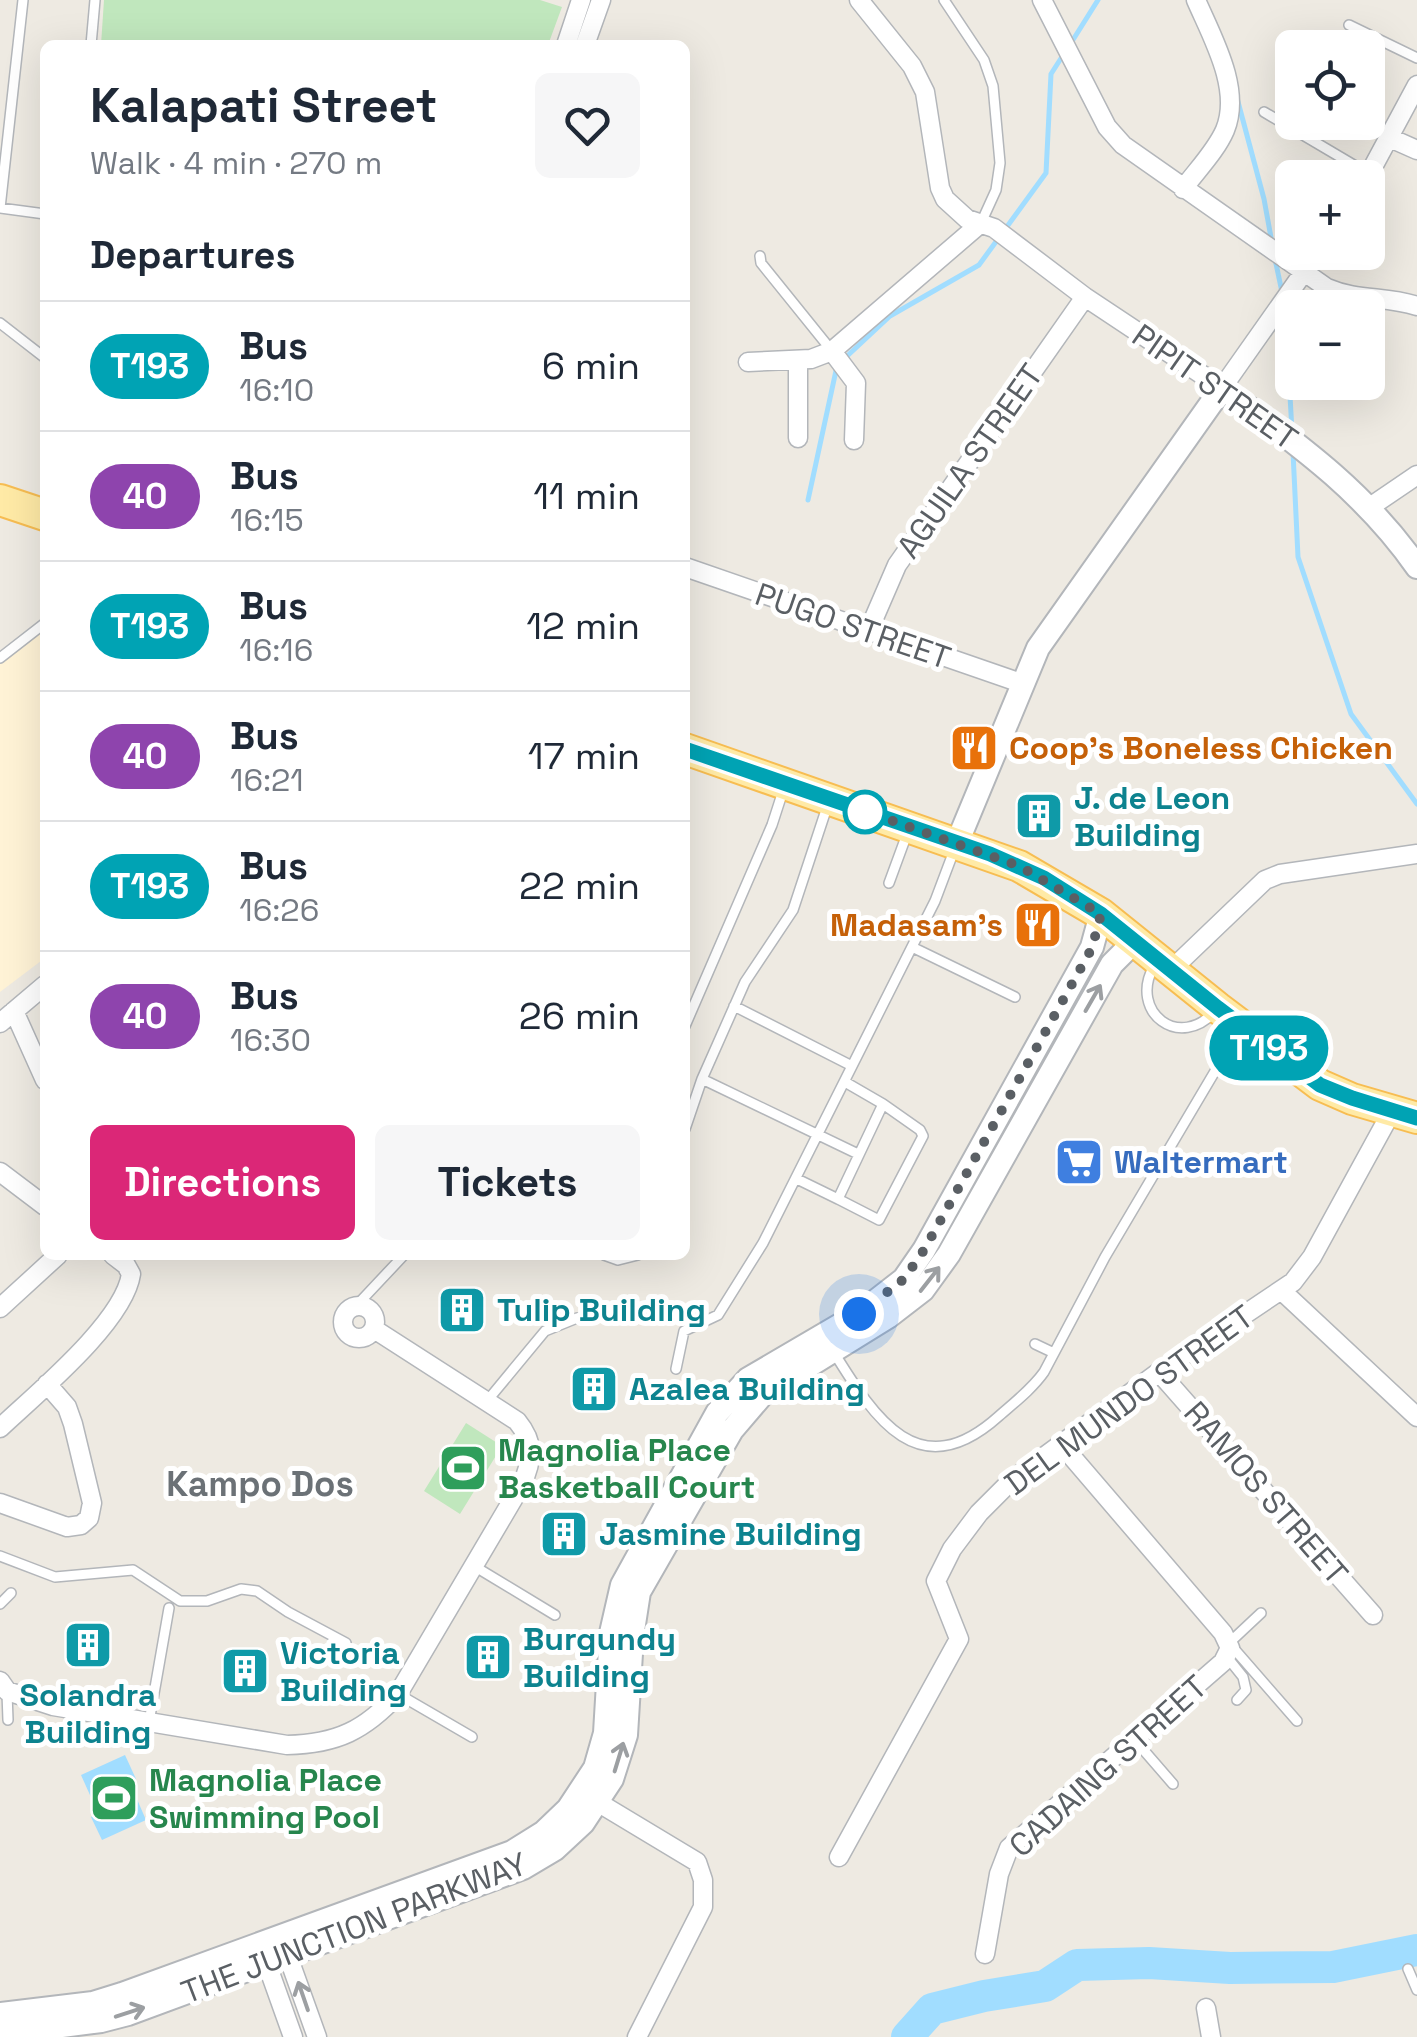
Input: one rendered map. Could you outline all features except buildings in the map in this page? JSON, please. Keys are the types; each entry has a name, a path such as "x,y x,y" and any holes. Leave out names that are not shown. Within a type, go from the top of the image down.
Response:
{"main road":[{"path":"0,500 40,509"},
{"path":"690,751 1019,866 1101,914 1320,1085 1405,1114"}],"street":[{"path":"588,40 601,0"},
{"name":"PIPIT STREET","path":"859,0 912,66 925,92 945,199 967,218 988,225 1307,450 1370,507 1417,568"},
{"path":"1042,0 1107,126 1124,146 1304,274 1342,295 1417,306"},
{"path":"1183,188 1217,145 1230,116 1227,80 1196,0"},
{"path":"567,40 575,2"},
{"path":"1377,160 1417,85"},
{"path":"1390,138 1417,150"},
{"path":"748,362 798,361 832,351 988,225"},
{"path":"957,843 1038,648 1307,270"},
{"name":"AGUILA STREET","path":"868,632 897,565 1086,297"},
{"path":"832,351 856,383 854,440"},
{"path":"798,361 798,438"},
{"path":"1370,507 1417,475"},
{"name":"PUGO STREET","path":"690,569 1021,684"},
{"path":"1155,957 1265,880 1280,874 1417,854"},
{"name":"THE JUNCTION PARKWAY","path":"829,1344 859,1314 904,1279 924,1250 1092,948 1101,914"},
{"name":"THE JUNCTION PARKWAY","path":"0,2014 93,2003 274,1949 523,1868 555,1848 599,1803 612,1779 626,1735 622,1586 717,1414 829,1344 888,1317 923,1290 949,1254 1112,964 1155,957"},
{"path":"40,989 7,1017 40,1072"},
{"name":"DEL MUNDO STREET","path":"839,1857 960,1639 936,1581 952,1549 1010,1481 1159,1372 1282,1291 1312,1257 1405,1114"},
{"path":"4,1182 40,1203"},
{"path":"0,1308 53,1260"},
{"path":"0,1428 47,1384 122,1302 131,1274 120,1260"},
{"path":"1282,1291 1417,1418"},
{"path":"358,1305 370,1310 376,1322 374,1329 358,1338 344,1328 347,1311 358,1305"},
{"path":"4,1686 53,1706 302,1744 349,1733 375,1719 398,1694 474,1566 522,1484 532,1452 528,1435 517,1421 374,1329"},
{"name":"RAMOS STREET","path":"1159,1372 1372,1614"},
{"path":"0,1504 67,1528 82,1525 88,1518 92,1503 73,1424 67,1407 47,1384"},
{"path":"1061,1444 1228,1650"},
{"name":"THE JUNCTION PARKWAY","path":"0,2034 101,2021 512,1852 544,1832 568,1809 595,1768 622,1635"},
{"name":"CADAING STREET","path":"985,1954 999,1874 1009,1848 1228,1650"},
{"path":"599,1803 697,1862 704,1880 703,1907 638,2037"},
{"path":"274,1949 293,2037"},
{"path":"274,1949 317,2037"},
{"path":"1206,2008 1211,2037"}],"lane":[{"path":"23,0 0,208 40,213"},
{"path":"91,40 95,0"},
{"path":"944,0 978,48 993,86 1000,163 988,225"},
{"path":"1348,25 1417,58"},
{"path":"1264,112 1342,160"},
{"path":"760,256 760,262 832,351"},
{"path":"0,322 40,354"},
{"path":"0,658 40,628"},
{"path":"690,1014 772,825 785,784"},
{"path":"690,1114 744,982 793,910 829,799"},
{"path":"889,883 911,828"},
{"path":"676,1369 684,1331 718,1315 763,1244 912,947 957,843"},
{"path":"912,947 1015,998"},
{"path":"1155,957 1146,993 1150,1008 1160,1020 1174,1028 1190,1028 1205,1023 1218,1008"},
{"path":"734,1006 852,1066"},
{"path":"829,1344 869,1408 905,1440 946,1448 980,1433 1036,1384 1105,1257 1242,1027"},
{"path":"702,1078 858,1154"},
{"path":"797,1179 879,1220 923,1136 883,1104 846,1082"},
{"path":"838,1199 883,1104"},
{"path":"358,1305 399,1260"},
{"path":"485,1403 545,1331 577,1318"},
{"path":"1036,1344 1054,1353"},
{"path":"0,1556 55,1577 134,1570 180,1601 207,1602 240,1589 257,1590 288,1612 346,1643"},
{"path":"474,1566 555,1615"},
{"path":"0,1604 11,1593"},
{"path":"148,1722 169,1608"},
{"path":"1228,1650 1262,1613"},
{"path":"1228,1650 1245,1683 1246,1690 1237,1700"},
{"path":"1228,1650 1297,1721"},
{"path":"4,1686 8,1720"},
{"path":"398,1694 472,1738"},
{"path":"1134,1739 1174,1784"},
{"path":"1408,1969 1417,1990"}],"shaded area":[{"path":"40,624 40,962 0,992 0,654"}],"green space":[{"path":"104,0 540,0 562,7 550,40 101,40"},
{"name":"Magnolia Place Basketball Court","path":"466,1423 502,1446 460,1514 424,1491"}],"water":[{"name":"Magnolia Place Swimming Pool","path":"125,1755 136,1779 130,1783 146,1820 102,1840 91,1817 98,1813 81,1775"}],"waterway":[{"path":"1071,43 1098,0"},
{"path":"845,358 890,316 979,265 1046,173 1051,74 1065,52"},
{"path":"1237,98 1272,243"},
{"path":"1277,270 1282,290"},
{"path":"808,500 837,366"},
{"path":"1290,400 1292,431"},
{"path":"1293,452 1298,557 1351,714 1417,804"},
{"path":"907,2037 932,2009 1045,1986 1077,1965 1333,1967 1417,1950"}],"bus line":[{"name":"T193","path":"690,751 990,854 1044,878 1101,914 1320,1085 1417,1118"}],"place":[{"name":"Coop's Boneless Chicken","path":"974,748"},
{"name":"J. de Leon Building","path":"1039,816"},
{"name":"Madasam's","path":"1038,925"},
{"name":"Waltermart","path":"1079,1162"},
{"name":"Tulip Building","path":"462,1310"},
{"name":"Azalea Building","path":"594,1389"},
{"name":"Magnolia Place Basketball Court","path":"463,1468"},
{"name":"Jasmine Building","path":"564,1534"},
{"name":"Solandra Building","path":"88,1645"},
{"name":"Burgundy Building","path":"488,1657"},
{"name":"Victoria Building","path":"245,1671"},
{"name":"Magnolia Place Swimming Pool","path":"114,1798"}],"district":[{"name":"Kampo Dos","path":"260,1484"}],"route":[{"path":"859,1314 904,1279 924,1250 1092,948 1101,914 1019,866 856,808 865,812"}]}
